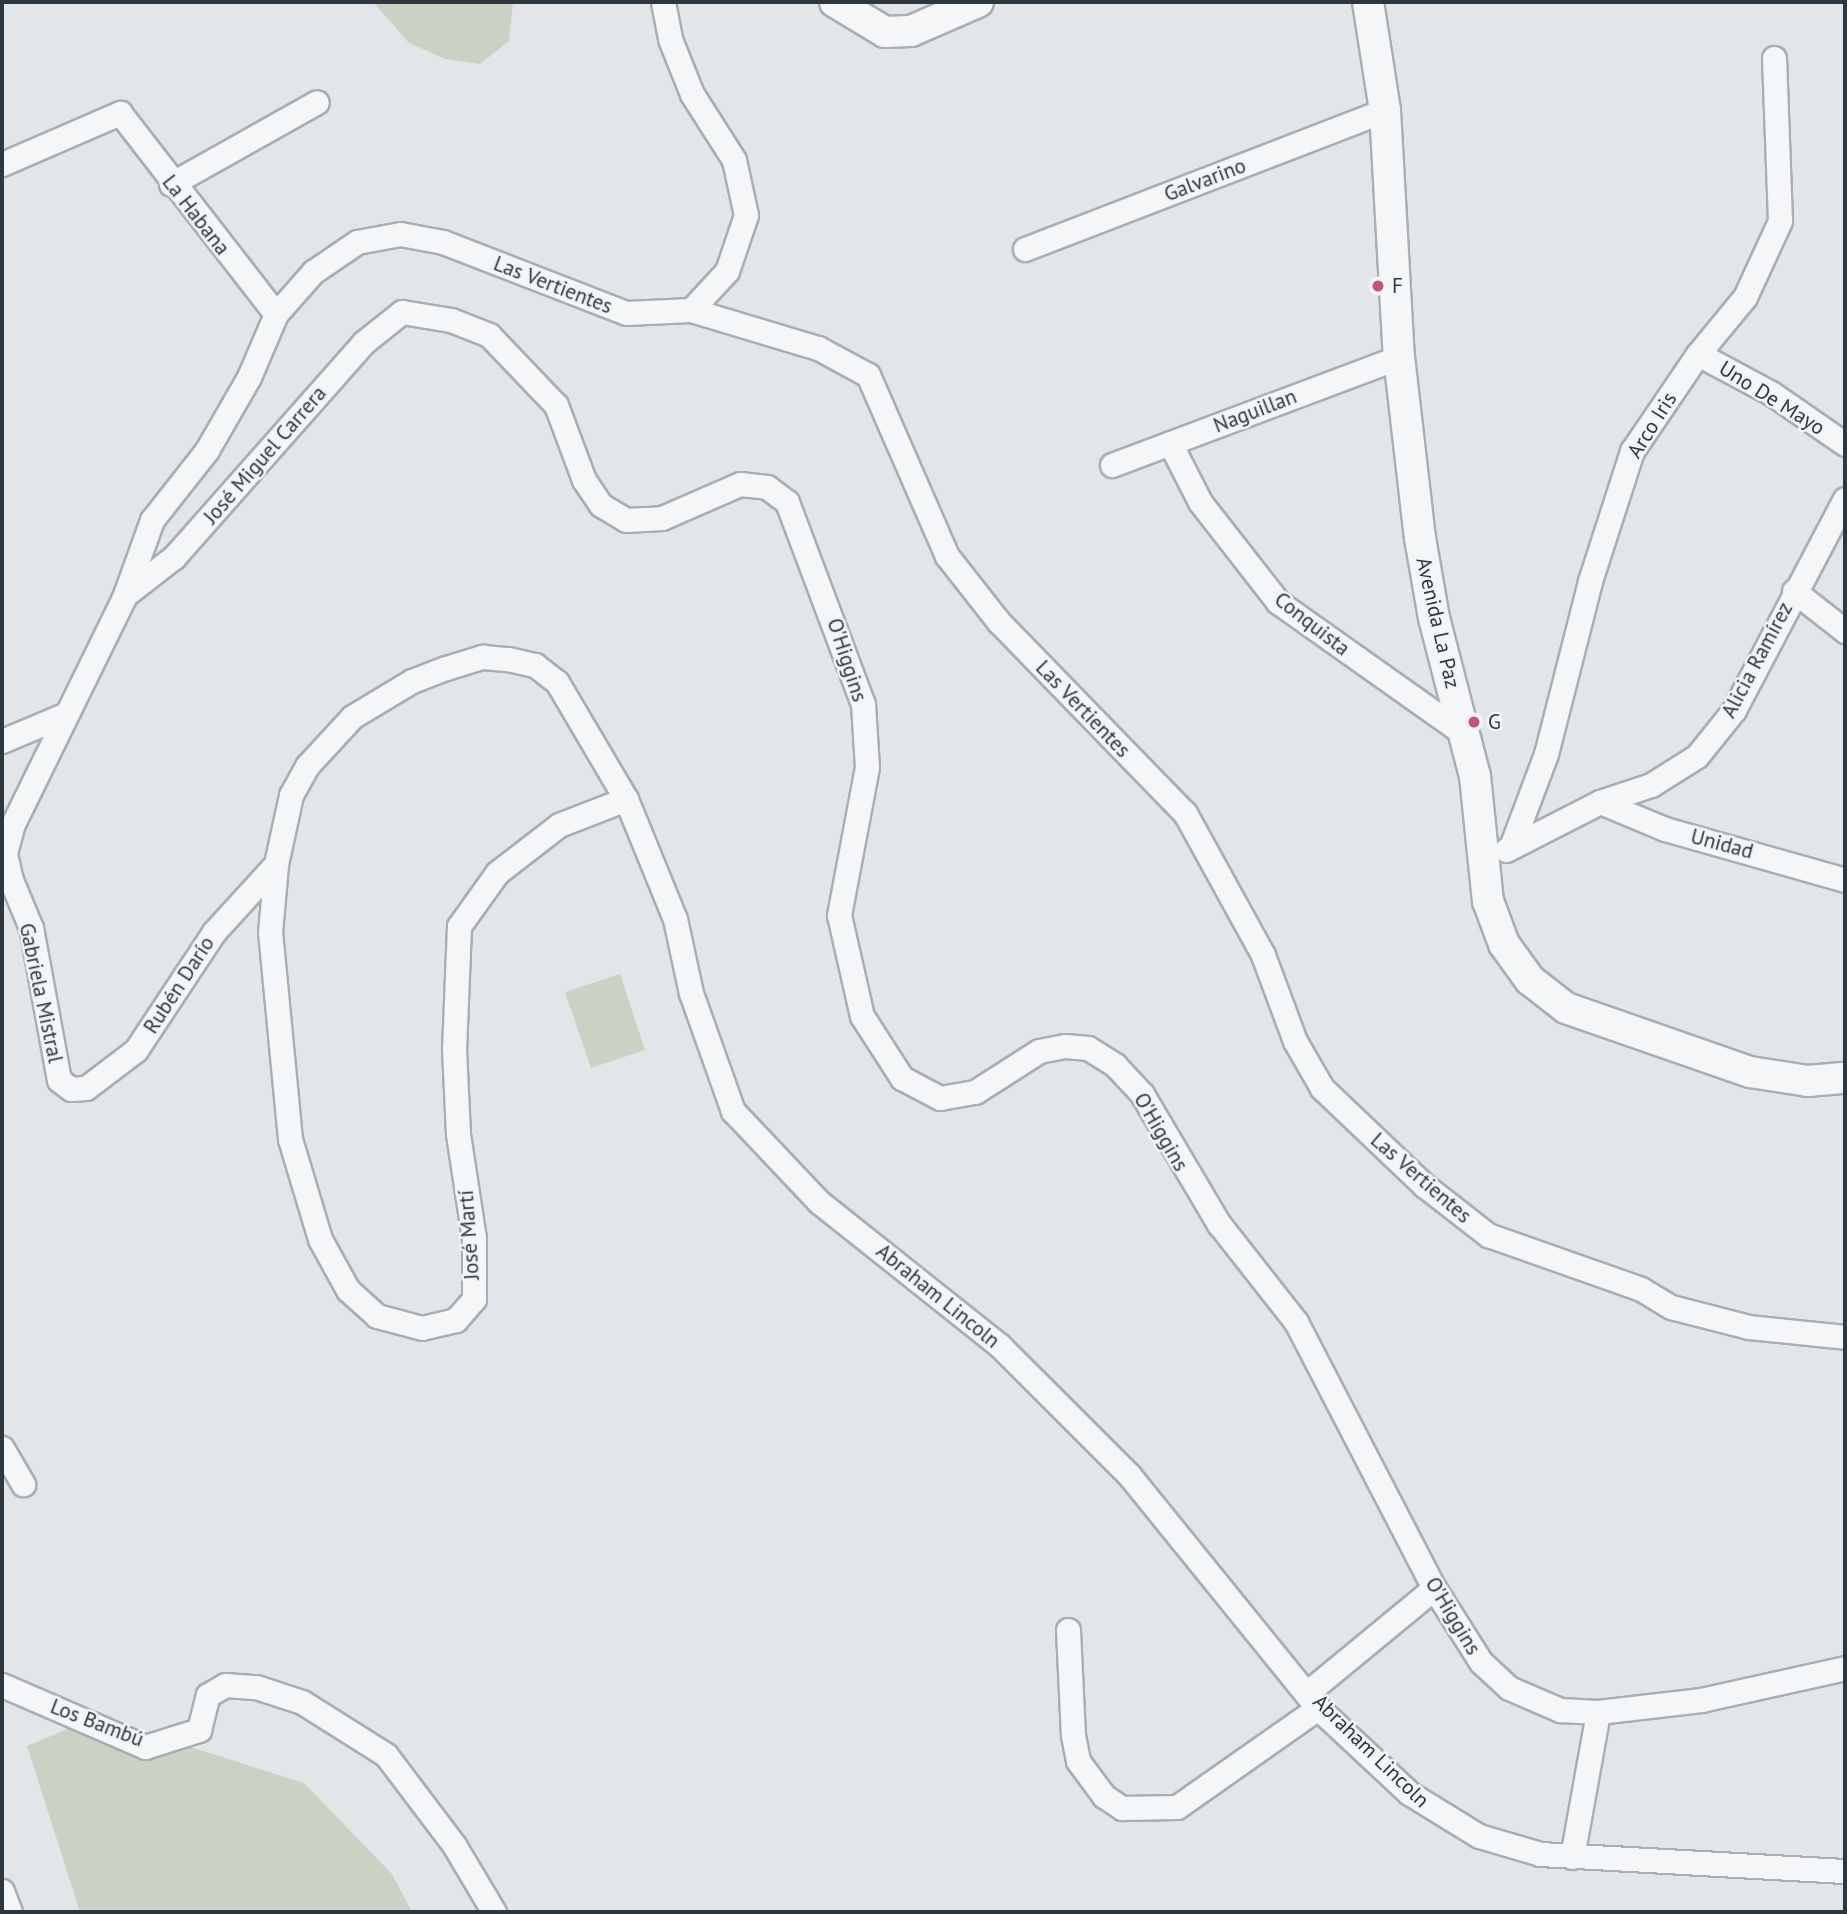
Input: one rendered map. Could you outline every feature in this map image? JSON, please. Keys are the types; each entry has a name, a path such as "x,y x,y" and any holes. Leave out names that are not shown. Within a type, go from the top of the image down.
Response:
{"street":[{"path":"663,2 670,39 692,94 734,160 746,215 727,271 691,310"},
{"path":"850,6 885,32 911,32 978,2"},
{"name":"Avenida La Paz","path":"1368,2 1385,110 1399,356 1420,538 1434,618 1466,735 1488,901 1504,944 1530,980 1566,1009 1750,1072 1808,1081 1845,1079"},
{"name":"Arco Iris","path":"1511,847 1546,754 1590,580 1632,451 1698,354 1745,297 1780,220 1774,58"},
{"path":"171,184 317,102"},
{"name":"Galvarino","path":"1025,249 1385,110"},
{"name":"La Habana","path":"2,164 120,113 171,184 276,314"},
{"name":"Las Vertientes","path":"276,314 313,272 357,242 400,234 443,242 626,313 691,310 818,348 868,375 947,556 999,622 1185,813 1263,955 1295,1041 1322,1088 1425,1186 1488,1235 1641,1289 1671,1307 1749,1327 1845,1337"},
{"name":"José Miguel Carrera","path":"125,595 174,557 363,343 402,312"},
{"name":"O'Higgins","path":"402,312 451,320 489,335 556,405 584,480 601,505 626,520 662,517 740,484 767,487 787,502 863,704 867,767 839,915 862,1016 902,1078 940,1098 975,1092 1039,1051 1065,1046 1088,1048 1115,1065 1142,1094 1219,1224 1296,1322 1434,1588 1481,1662 1509,1688 1560,1710 1598,1712 1701,1700 1845,1668"},
{"name":"José Miguel Carrera","path":"5,853 12,826 125,595 152,520 207,450 249,377 276,314"},
{"name":"Uno De Mayo","path":"1698,354 1771,393 1845,444"},
{"name":"Naguillan","path":"1112,465 1399,356"},
{"name":"Conquista","path":"1170,443 1200,502 1278,602 1466,735"},
{"name":"Alicia Ramírez","path":"1484,861 1600,802 1651,785 1697,756 1734,710 1794,591 1845,499"},
{"path":"1794,591 1845,631"},
{"name":"Abraham Lincoln","path":"276,864 291,794 329,740 352,717 412,681 483,657 535,665 557,682 626,799 675,919 691,993 733,1111 819,1202 999,1345 1129,1475 1313,1700 1409,1793 1450,1822 1509,1847 1572,1857 1845,1871"},
{"path":"2,741 64,715"},
{"name":"José Martí","path":"276,864 270,933 290,1139 320,1239 348,1290 377,1316 422,1328 456,1320 474,1299 474,1238 458,1134 454,1049 453,983 459,926 497,873 559,825 626,799"},
{"name":"Unidad","path":"1600,802 1665,829 1845,880"},
{"name":"Gabriela Mistral","path":"5,853 10,880 31,928 59,1080 71,1088"},
{"name":"Rubén Darío","path":"71,1088 86,1088 106,1076 136,1050 214,932 276,864"},
{"path":"2,1448 23,1484"},
{"path":"1068,1630 1073,1735 1079,1761 1104,1796 1122,1808 1177,1807 1313,1700 1434,1588"},
{"name":"Los Bambú","path":"2,1685 145,1747 199,1730 208,1695 225,1685 256,1687 302,1702 386,1755 454,1845 494,1912"},
{"path":"1572,1857 1598,1712"},
{"path":"2,1891 10,1912"}],"shaded area":[{"path":"373,2 513,2 509,41 480,64 445,59 409,43"},
{"path":"620,974 645,1050 591,1068 565,992"},
{"path":"96,1717 304,1783 392,1874 412,1912 80,1912 27,1746"}],"place":[{"name":"F","path":"1378,286"},
{"name":"G","path":"1474,722"}]}
